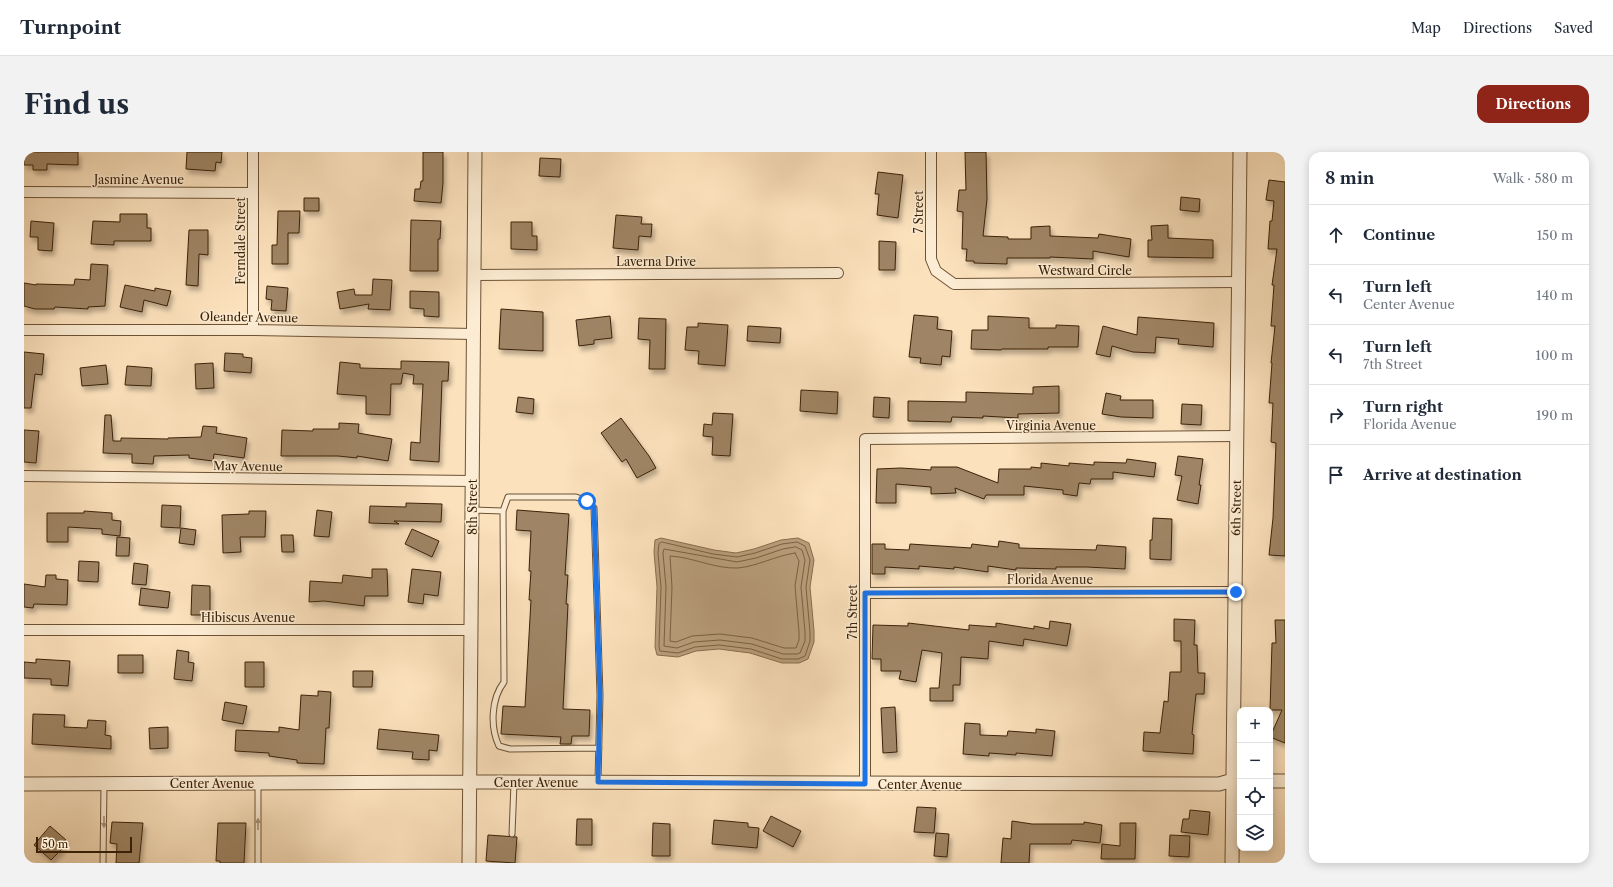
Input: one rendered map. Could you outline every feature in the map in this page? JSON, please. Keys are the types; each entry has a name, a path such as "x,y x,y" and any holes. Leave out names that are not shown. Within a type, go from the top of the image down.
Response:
{"street":[{"name":"Ferndale Street","path":"253,330 254,152"},
{"name":"8th Street","path":"469,863 475,152"},
{"name":"7 Street","path":"931,152 931,259 936,271"},
{"name":"6th Street","path":"1232,863 1237,780 1236,592 1240,152"},
{"name":"Jasmine Avenue","path":"24,192 253,193"},
{"name":"Westward Circle","path":"936,271 954,284 1239,282"},
{"name":"Laverna Drive","path":"474,275 838,273"},
{"name":"Oleander Avenue","path":"24,330 253,330 474,334"},
{"name":"Virginia Avenue","path":"865,439 1237,436"},
{"name":"7th Street","path":"865,439 865,784"},
{"name":"May Avenue","path":"24,476 472,481"},
{"name":"Florida Avenue","path":"865,593 1236,592"},
{"name":"Hibiscus Avenue","path":"24,630 471,630"},
{"name":"Center Avenue","path":"24,784 598,782 1218,784 1237,780"},
{"path":"1273,781 1285,781"}],"lane":[{"path":"598,782 599,748 600,695 594,508 587,501 576,497 508,497 503,511 504,682 498,689 494,703 495,737 499,746 510,749 599,748"},
{"path":"472,510 503,511"},
{"path":"512,834 514,782"},
{"path":"258,783 258,863"},
{"path":"103,863 104,784"}],"water":[{"path":"661,538 714,550 736,553 781,540 798,538 809,543 814,560 810,587 814,642 808,659 799,663 782,663 750,653 719,649 696,651 678,657 657,655 655,647 657,587 654,552 655,540"}],"building":[{"path":"24,152 78,152 78,165 47,164 47,170 33,170 33,165 24,165"},
{"path":"187,152 222,152 221,163 216,162 215,171 186,169"},
{"path":"423,152 443,152 443,183 441,203 414,201 415,189 420,189 421,181 423,181"},
{"path":"965,152 986,152 987,199 983,236 1008,237 1008,239 1031,239 1031,227 1050,226 1050,236 1098,238 1099,234 1131,239 1129,257 1093,251 1093,259 1050,257 1007,258 1007,264 974,263 974,261 966,261 967,249 962,249 963,212 957,211 959,190 966,190"},
{"path":"540,158 561,159 560,177 539,176"},
{"path":"878,172 903,175 898,218 877,215 879,194 875,194"},
{"path":"1269,180 1285,182 1285,556 1269,555 1273,518 1276,443 1271,442 1273,403 1269,403 1275,326 1271,326 1274,285 1272,285 1277,249 1268,249 1270,221 1272,221 1274,201 1266,200"},
{"path":"1181,197 1200,199 1199,212 1180,210"},
{"path":"304,198 319,198 319,211 304,211"},
{"path":"278,211 300,211 299,233 288,233 288,264 272,264 272,245 277,245"},
{"path":"120,214 147,214 147,228 151,228 151,241 114,241 114,245 91,244 93,221 120,222"},
{"path":"616,215 642,217 641,224 652,224 651,237 639,236 638,250 613,248"},
{"path":"411,220 441,221 440,239 438,239 438,271 410,271"},
{"path":"31,221 54,223 52,251 38,250 38,237 30,237"},
{"path":"511,222 532,222 532,236 537,236 537,250 511,249"},
{"path":"1168,225 1168,238 1213,240 1213,258 1148,257 1148,240 1152,240 1151,226"},
{"path":"189,230 208,230 208,255 199,254 198,286 186,285"},
{"path":"879,241 896,242 895,270 879,270"},
{"path":"91,264 108,265 105,306 88,307 88,309 55,307 54,309 35,309 24,306 24,283 36,285 74,285 75,279 90,280"},
{"path":"373,279 392,280 390,310 368,309 369,304 340,309 337,292 354,289 355,295 372,295"},
{"path":"125,285 155,291 155,288 171,291 167,306 144,300 142,312 120,307"},
{"path":"267,286 288,288 286,311 271,310 272,300 266,299"},
{"path":"410,291 439,292 439,317 424,316 424,309 410,308"},
{"path":"501,309 543,312 543,351 499,349"},
{"path":"914,315 938,317 937,329 952,331 950,357 942,356 941,365 920,363 921,358 909,357"},
{"path":"610,316 612,338 594,340 594,344 579,346 576,320"},
{"path":"988,316 1029,318 1029,328 1056,328 1056,325 1079,326 1078,347 1001,350 971,349 972,330 988,330"},
{"path":"1138,317 1214,323 1213,347 1178,344 1179,339 1156,337 1155,353 1133,352 1112,346 1110,357 1096,354 1103,326 1137,335"},
{"path":"639,318 666,319 665,369 649,369 650,340 638,339"},
{"path":"698,323 728,325 725,366 698,364 699,351 685,350 687,327 698,327"},
{"path":"748,326 781,328 780,343 747,341"},
{"path":"24,352 44,354 42,375 35,374 31,408 24,408"},
{"path":"225,353 243,354 243,357 252,358 251,373 224,371"},
{"path":"401,361 449,362 448,381 442,381 439,462 410,460 411,442 420,443 423,384 413,384 414,375 403,373 401,384 391,384 390,415 366,414 366,396 337,394 340,362 360,364 360,368 401,369"},
{"path":"213,363 214,388 196,389 195,364"},
{"path":"106,365 108,384 82,386 80,368"},
{"path":"127,366 152,368 151,386 125,385"},
{"path":"1059,386 1059,413 1018,414 1018,418 983,416 983,418 952,417 951,422 908,421 908,401 966,402 966,392 1033,394 1033,387"},
{"path":"801,390 838,392 837,414 800,411"},
{"path":"1106,393 1121,396 1120,400 1153,400 1153,418 1121,417 1102,414"},
{"path":"518,397 534,399 533,414 516,412"},
{"path":"874,397 890,398 889,418 873,417"},
{"path":"1182,404 1202,405 1201,425 1181,424"},
{"path":"713,413 733,414 730,456 712,455 713,437 703,436 704,424 712,425"},
{"path":"105,415 111,415 113,441 121,441 121,438 168,439 201,437 203,426 217,427 216,433 247,438 244,458 214,454 213,461 189,458 189,455 154,456 153,464 132,463 132,454 103,453"},
{"path":"621,418 656,468 637,478 626,459 622,462 601,433"},
{"path":"339,423 359,424 358,433 392,439 388,461 357,456 357,458 338,456 281,456 282,430 313,431 313,429 339,429"},
{"path":"24,430 39,431 36,463 24,462"},
{"path":"1178,456 1203,459 1198,504 1177,500 1182,476 1175,475"},
{"path":"1127,459 1156,463 1154,477 1113,472 1113,479 1091,479 1090,484 1079,483 1077,496 1063,494 1063,490 1024,486 1024,495 986,495 984,499 955,488 956,493 931,494 931,487 896,484 896,503 876,503 877,469 901,468 931,470 931,467 957,467 998,483 999,469 1031,469 1031,467 1041,468 1041,463 1069,466 1069,463 1094,465 1094,462 1126,463"},
{"path":"406,503 442,504 441,522 394,521 399,524 369,523 370,506 406,507"},
{"path":"162,505 181,506 180,528 161,527"},
{"path":"317,510 332,512 329,537 314,536"},
{"path":"517,510 569,514 565,575 568,575 566,604 568,604 563,709 590,710 589,736 572,736 571,744 560,744 561,737 501,734 503,706 525,707 531,600 529,600 531,571 529,571 531,531 516,530"},
{"path":"84,511 112,513 112,520 121,521 120,536 102,534 102,529 68,527 68,542 47,542 47,513 84,513"},
{"path":"249,511 266,511 265,537 240,537 241,552 223,553 222,515 249,514"},
{"path":"1153,518 1172,519 1171,560 1150,559 1150,540 1152,540"},
{"path":"181,528 196,530 194,545 179,543"},
{"path":"412,529 439,541 432,557 405,544"},
{"path":"281,535 293,535 294,552 282,552"},
{"path":"117,537 130,538 129,556 116,556"},
{"path":"999,541 1019,544 1019,548 1096,550 1097,545 1126,547 1125,569 1056,567 1056,569 1016,568 1016,570 988,566 988,572 954,567 954,569 919,566 919,569 885,567 885,574 872,574 872,544 885,544 885,549 909,550 910,544 971,548 972,544 998,547"},
{"path":"79,561 99,562 98,582 78,581"},
{"path":"134,563 148,565 146,585 132,584"},
{"path":"372,569 387,569 388,596 365,596 364,606 324,601 309,602 310,581 342,583 343,575 372,578"},
{"path":"412,569 441,572 438,596 424,594 423,604 408,602"},
{"path":"46,575 56,575 56,579 68,580 67,605 34,604 33,608 24,607 24,584 45,587"},
{"path":"192,585 210,586 210,615 191,615"},
{"path":"141,588 170,592 168,608 139,605"},
{"path":"1174,619 1195,620 1194,645 1197,645 1198,673 1205,673 1204,694 1196,694 1192,734 1194,735 1193,754 1143,751 1144,732 1160,733 1164,701 1168,702 1170,672 1181,672 1181,641 1174,641"},
{"path":"1275,620 1285,620 1285,743 1273,738 1273,730 1282,710 1273,710 1273,707 1270,707 1272,643 1276,643"},
{"path":"1050,621 1071,624 1067,646 1024,639 1023,646 989,641 988,659 961,657 960,685 953,685 953,701 930,701 930,688 939,688 942,653 922,650 916,682 899,679 901,671 881,671 881,659 872,659 873,625 908,626 908,623 969,630 969,625 996,627 996,623 1034,629 1034,626 1049,629"},
{"path":"177,650 189,652 188,662 194,663 192,681 174,679"},
{"path":"118,655 143,655 143,673 118,673"},
{"path":"36,659 70,661 68,686 51,685 51,679 24,678 24,662 36,663"},
{"path":"245,662 264,662 264,687 245,687"},
{"path":"353,671 373,671 372,687 353,687"},
{"path":"318,691 331,692 329,728 326,728 324,764 297,763 297,760 269,756 269,753 235,751 236,730 279,732 279,727 299,730 301,695 318,696"},
{"path":"225,702 247,706 243,724 222,720"},
{"path":"895,707 897,752 883,753 881,708"},
{"path":"33,714 65,715 64,727 87,728 88,720 106,721 105,735 111,736 111,749 32,744"},
{"path":"965,723 980,724 980,735 1007,736 1008,731 1036,733 1036,729 1055,731 1052,756 1016,753 1016,755 989,753 989,756 963,754"},
{"path":"168,727 168,748 150,749 149,728"},
{"path":"379,729 439,735 437,751 429,750 429,760 412,759 413,752 377,749"},
{"path":"917,807 936,808 934,833 914,832"},
{"path":"1190,810 1210,812 1208,835 1181,832 1183,819 1189,819"},
{"path":"771,816 801,831 793,847 763,831"},
{"path":"577,819 592,819 592,845 576,845"},
{"path":"714,820 748,823 748,827 759,828 757,848 712,844"},
{"path":"1012,821 1032,824 1084,824 1084,822 1102,825 1100,843 1072,840 1071,844 1030,844 1029,863 1001,863 1003,838 1011,839"},
{"path":"112,822 143,823 139,863 116,863 117,844 110,843"},
{"path":"218,823 246,823 244,863 220,863 220,861 216,861"},
{"path":"653,823 670,824 670,856 652,856"},
{"path":"1120,823 1136,823 1135,859 1101,859 1102,844 1120,846"},
{"path":"50,826 66,840 60,846 63,848 51,860 34,845"},
{"path":"936,833 949,834 947,857 934,856"},
{"path":"488,835 517,837 515,863 486,861"},
{"path":"1170,835 1190,836 1189,857 1169,856"}],"route":[{"path":"587,501 594,508 600,695 598,782 865,784 865,593 1236,592"}]}
